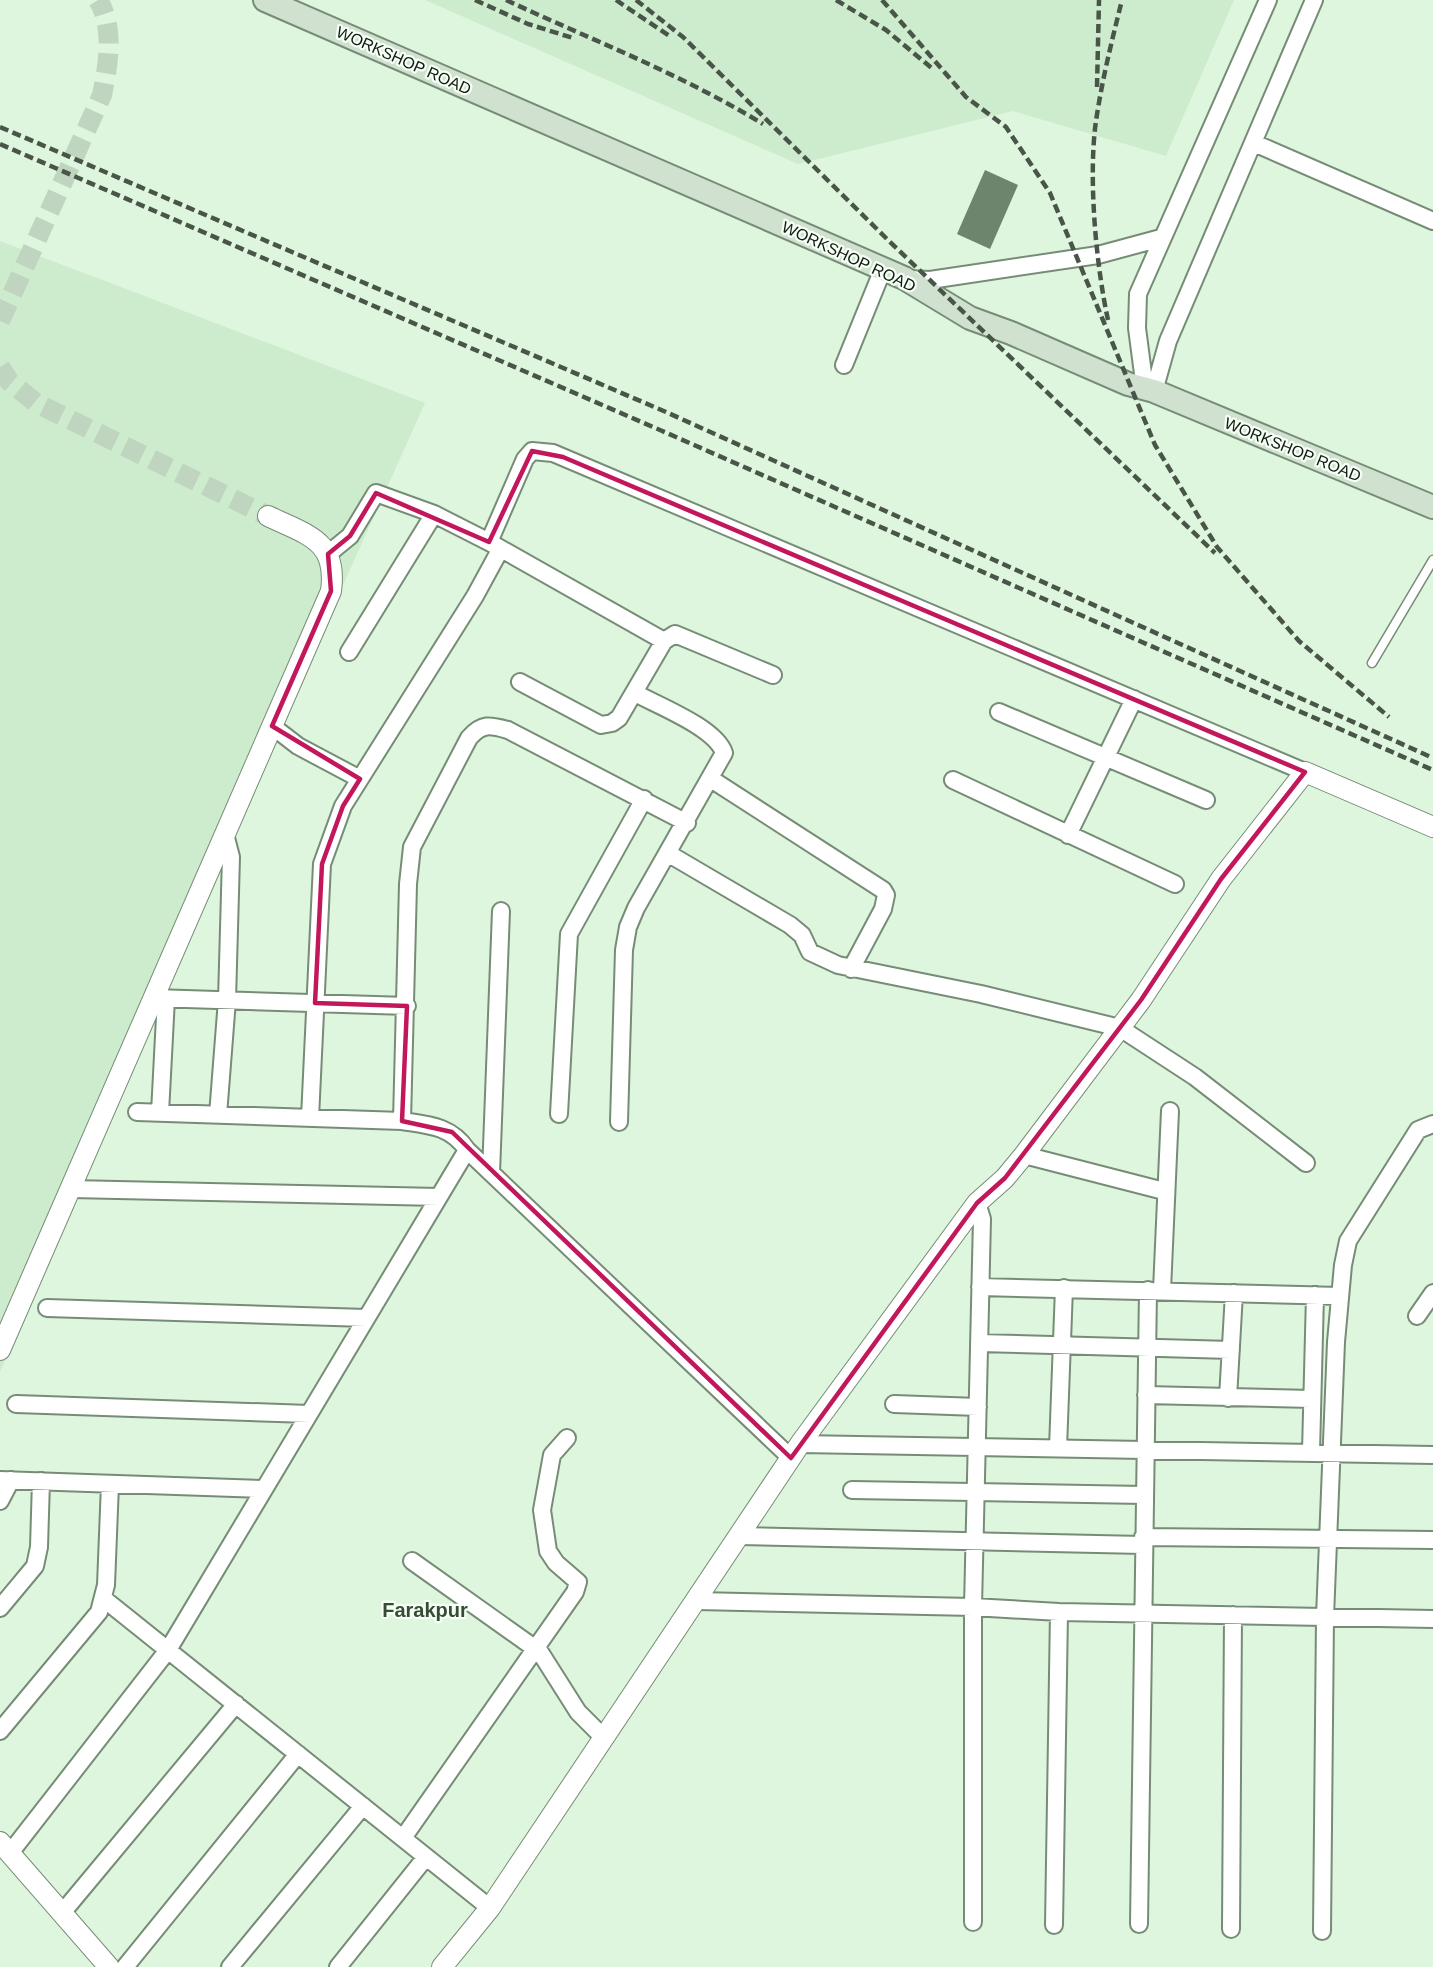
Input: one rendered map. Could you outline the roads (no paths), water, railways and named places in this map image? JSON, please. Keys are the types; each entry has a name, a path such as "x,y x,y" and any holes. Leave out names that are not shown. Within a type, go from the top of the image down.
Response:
{"main road":[{"name":"WORKSHOP ROAD","path":"265,0 893,274 970,318 1433,507"}],"street":[{"path":"1150,390 1137,328 1138,294 1268,0"},
{"path":"1150,390 1168,341 1314,0"},
{"path":"1254,143 1433,221"},
{"path":"844,365 893,274 930,280 1098,255 1161,238"},
{"path":"310,1118 322,864 343,806 475,596 525,459 532,451 540,450 563,457 1433,827"},
{"path":"328,554 350,536 376,493 434,514 664,640"},
{"path":"349,652 434,514"},
{"path":"0,1350 71,1189 160,998 225,834 331,591 333,577 324,546 314,538 268,516"},
{"path":"520,682 601,724 612,723 619,718 664,640 675,634 773,675"},
{"path":"620,1122 624,950 628,927 636,908 687,823 724,753 721,742 635,693"},
{"path":"1068,835 1134,699"},
{"path":"999,712 1206,800"},
{"path":"402,1121 407,1006 408,884 412,847 469,738 478,728 488,724 508,730 687,823"},
{"path":"272,726 298,746 360,779"},
{"path":"442,1967 490,1908 796,1451 976,1203 1005,1178 1024,1155 1120,1028 1221,879 1305,772"},
{"path":"711,779 883,890 886,895 883,909 851,969"},
{"path":"953,780 1175,884"},
{"path":"559,1114 569,934 644,799"},
{"path":"218,1115 227,1000 231,857 225,834"},
{"path":"669,854 790,925 802,935 810,952 819,958 851,969 981,994 1120,1028 1195,1077 1306,1163"},
{"path":"490,1173 501,911"},
{"path":"160,998 407,1006"},
{"path":"160,998 160,1113"},
{"path":"1138,1924 1147,1347 1155,1290 1170,1111"},
{"path":"136,1112 402,1121 436,1126 452,1132 490,1173 796,1451 977,1446 1433,1455"},
{"path":"1322,1931 1325,1617 1331,1453 1342,1265 1348,1241 1418,1130 1433,1124"},
{"path":"109,1967 5,1847 168,1650 467,1150"},
{"path":"1024,1155 1164,1191"},
{"path":"71,1189 439,1197"},
{"path":"974,1922 973,1608 982,1219 976,1203"},
{"path":"980,1287 1341,1296"},
{"path":"1058,1448 1064,1288"},
{"path":"1228,1398 1234,1293"},
{"path":"1417,1316 1433,1293"},
{"path":"1311,1452 1315,1295"},
{"path":"46,1308 366,1318"},
{"path":"979,1343 1231,1350"},
{"path":"1146,1395 1312,1399"},
{"path":"16,1404 309,1414"},
{"path":"894,1404 978,1407"},
{"path":"403,1838 575,1592 578,1582 556,1563 548,1551 542,1510 552,1455 567,1438"},
{"path":"0,1501 6,1480 264,1489"},
{"path":"0,1608 35,1566 39,1547 41,1481"},
{"path":"0,1731 99,1612 104,1599 110,1484"},
{"path":"852,1490 1144,1495"},
{"path":"739,1536 974,1541 1329,1538 1433,1540"},
{"path":"412,1561 540,1652 578,1712 604,1738"},
{"path":"104,1599 490,1908"},
{"path":"697,1601 1059,1612 1433,1619"},
{"path":"1054,1925 1059,1612"},
{"path":"1231,1929 1233,1615"},
{"path":"62,1913 236,1704"},
{"path":"125,1967 298,1754"},
{"path":"230,1967 363,1806"},
{"path":"338,1967 426,1857"}],"lane":[{"path":"1372,663 1433,560"}],"tunnel":[{"path":"0,321 102,95 109,47 107,22 98,0"},
{"path":"0,367 9,381 36,403 268,516"}],"railway":[{"path":"475,0 528,24 573,38"},
{"path":"506,0 668,73 763,124"},
{"path":"616,0 671,37"},
{"path":"636,0 683,37 889,241 1215,553"},
{"path":"836,0 886,30 934,70"},
{"path":"882,0 966,97 1006,127 1050,193 1155,445 1217,547 1299,641 1389,717"},
{"path":"1097,87 1099,0"},
{"path":"1108,320 1094,221 1094,143 1101,90 1122,0"},
{"path":"0,127 666,412 1433,758"},
{"path":"0,144 660,430 1433,770"}],"district":[{"name":"Farakpur","path":"425,1610"}]}
